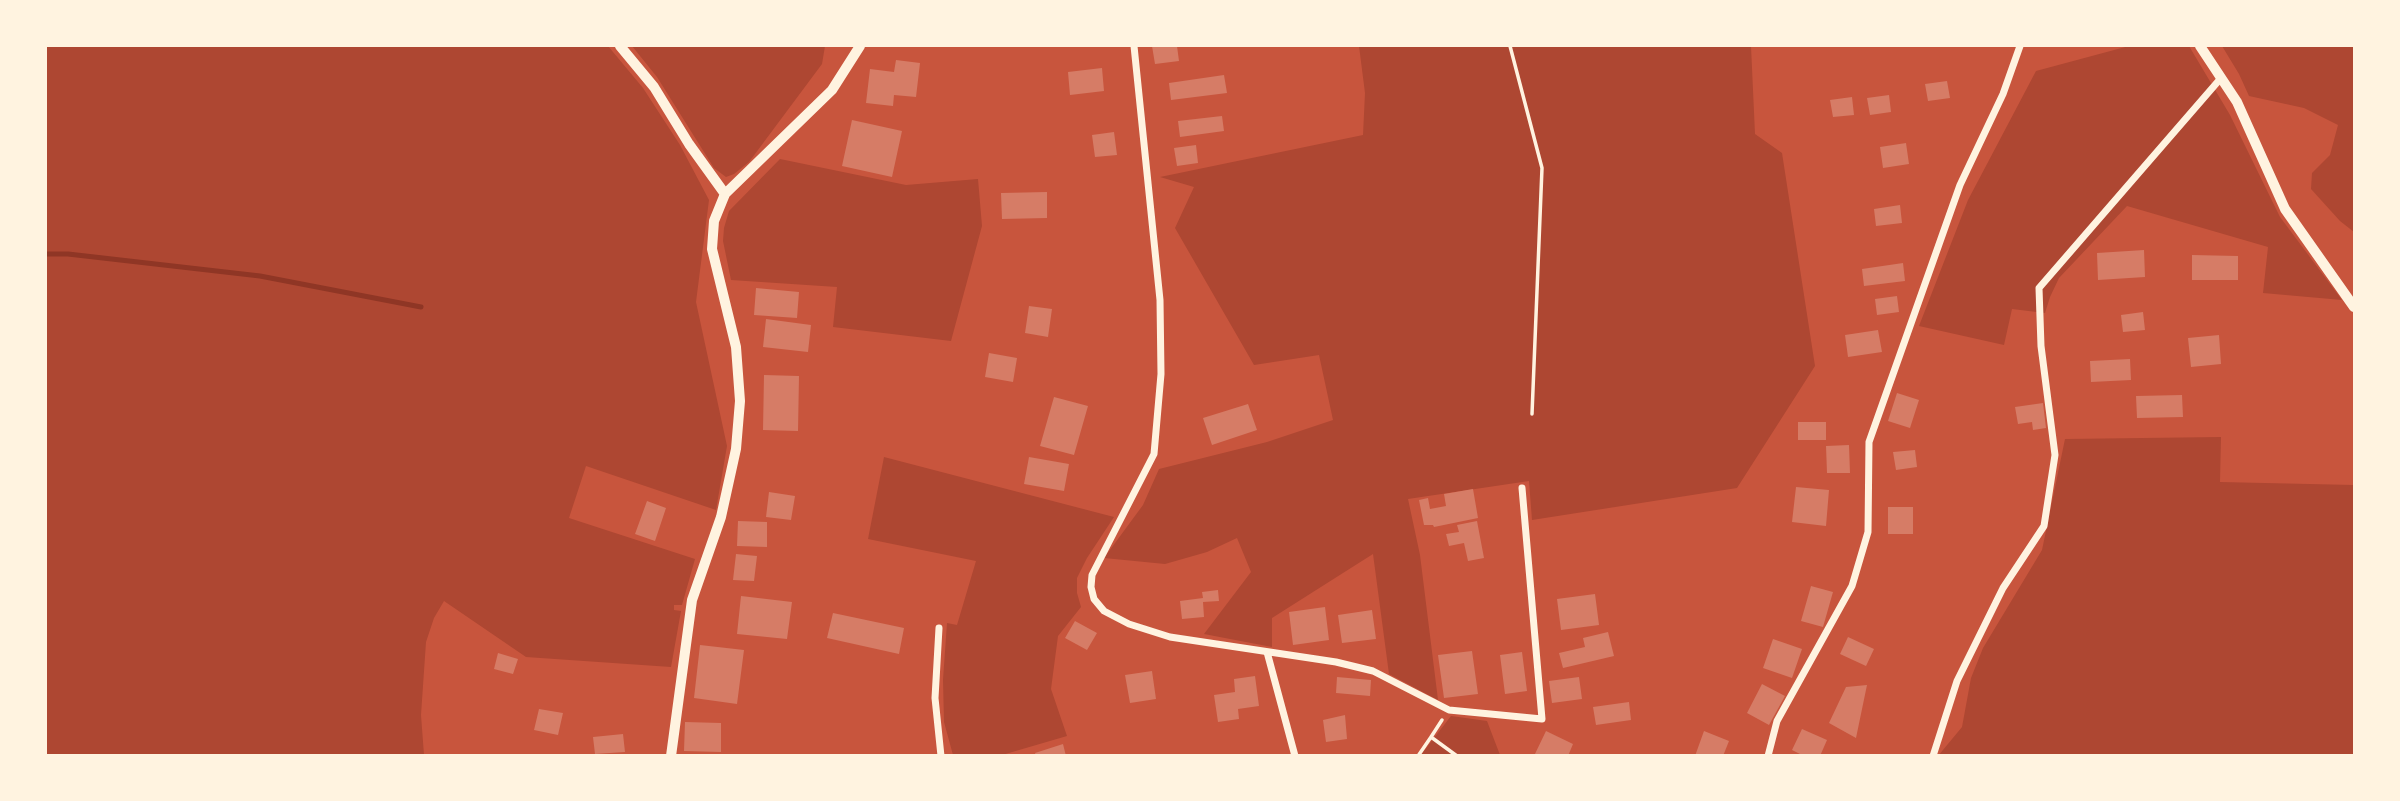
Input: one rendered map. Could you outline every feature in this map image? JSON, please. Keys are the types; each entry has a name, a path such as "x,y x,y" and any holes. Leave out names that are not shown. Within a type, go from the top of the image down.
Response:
{"street":[{"path":"620,46 654,87 689,144 725,194"},
{"path":"671,755 692,600 721,517 737,443 740,401 736,347 712,249 713,221 725,194 832,90 860,46"},
{"path":"1133,46 1160,300 1161,374 1154,454 1092,575 1094,599 1104,611 1129,624 1170,637 1336,662 1373,671 1449,710 1542,719 1522,488"},
{"path":"1769,755 1777,721 1852,586 1868,532 1869,442 1960,185 2003,94 2020,46"},
{"path":"2200,46 2236,102 2285,209 2354,307"},
{"path":"1934,755 1957,681 2003,588 2044,526 2055,455 2041,346 2039,288 2221,78"},
{"path":"939,628 935,698 941,755"},
{"path":"1268,652 1295,755"}],"path":[{"path":"1510,46 1542,168 1532,414"},
{"path":"1418,755 1449,710"},
{"path":"1431,737 1457,755"}],"shaded area":[{"path":"46,46 608,46 643,88 680,145 709,200 696,302 727,446 716,510 586,466 569,518 695,559 682,605 674,605 674,610 681,611 671,667 526,657 444,601 434,618 426,642 421,715 424,755 46,755"},
{"path":"632,46 825,46 822,64 749,162 726,177 714,168 657,77"},
{"path":"1359,46 1751,46 1755,134 1782,153 1815,366 1737,488 1532,520 1529,481 1408,499 1420,555 1438,700 1389,674 1373,554 1272,618 1272,647 1204,634 1251,572 1237,538 1207,552 1165,564 1104,558 1143,505 1159,469 1267,442 1333,420 1319,355 1254,365 1175,228 1194,187 1160,177 1363,135 1365,93"},
{"path":"2129,46 2189,46 2230,115 2280,217 2342,300 2263,293 2268,247 2127,206 2059,278 2045,313 2012,309 2004,345 1919,326 1968,200 2036,71"},
{"path":"2222,46 2354,46 2354,232 2340,221 2311,189 2312,173 2330,155 2338,125 2304,108 2249,96"},
{"path":"780,159 906,185 978,179 982,226 951,341 833,327 837,287 731,280 723,241 729,211"},
{"path":"2221,437 2220,482 2354,485 2354,755 1938,756 1962,727 1971,678 1983,648 2042,550 2065,439"},
{"path":"884,457 1114,517 1077,578 1081,607 1058,636 1051,689 1067,736 1002,755 953,755 944,722 943,680 947,623 957,625 976,561 868,539"},
{"path":"1451,716 1487,721 1500,755 1420,756"}],"building":[{"path":"1152,46 1177,46 1179,61 1155,64"},
{"path":"896,60 920,63 916,97 894,95 893,106 866,103 870,69 894,72"},
{"path":"1102,68 1104,91 1070,95 1068,72"},
{"path":"1224,75 1227,93 1171,100 1169,83"},
{"path":"1947,81 1950,98 1928,101 1925,84"},
{"path":"1889,95 1891,112 1870,115 1867,98"},
{"path":"1852,97 1854,115 1833,117 1830,100"},
{"path":"1222,116 1224,131 1180,137 1178,121"},
{"path":"852,120 902,131 892,177 842,166"},
{"path":"1114,132 1117,155 1095,157 1092,135"},
{"path":"1906,143 1909,164 1883,168 1880,147"},
{"path":"1196,145 1198,163 1177,166 1174,148"},
{"path":"1047,192 1047,218 1002,219 1001,193"},
{"path":"1900,205 1902,223 1876,226 1874,209"},
{"path":"2144,250 2145,277 2098,280 2097,253"},
{"path":"2192,255 2238,256 2238,280 2192,280"},
{"path":"1903,263 1905,281 1864,286 1862,269"},
{"path":"756,288 799,292 797,318 754,315"},
{"path":"1897,296 1899,312 1877,315 1875,299"},
{"path":"1029,306 1052,309 1048,337 1025,333"},
{"path":"2143,312 2145,330 2123,332 2121,315"},
{"path":"766,319 811,325 808,352 763,347"},
{"path":"1878,330 1882,352 1848,357 1845,335"},
{"path":"2219,335 2221,364 2191,367 2188,338"},
{"path":"989,353 1017,358 1013,382 985,377"},
{"path":"2130,359 2131,380 2091,382 2090,361"},
{"path":"764,375 799,376 798,431 763,430"},
{"path":"1897,393 1919,400 1910,428 1888,421"},
{"path":"2182,395 2183,417 2137,418 2136,396"},
{"path":"1054,397 1088,406 1074,455 1040,446"},
{"path":"2043,403 2046,428 2033,430 2032,422 2018,424 2015,407"},
{"path":"1248,404 1257,430 1212,445 1203,418"},
{"path":"1798,422 1826,422 1826,440 1798,440"},
{"path":"1849,445 1850,473 1827,473 1826,446"},
{"path":"1915,450 1917,467 1896,470 1893,452"},
{"path":"1029,457 1069,464 1064,491 1024,484"},
{"path":"1796,487 1829,490 1826,526 1792,522"},
{"path":"1473,489 1478,518 1434,527 1424,525 1419,500 1428,498 1430,509 1446,506 1444,494"},
{"path":"769,492 795,496 791,520 766,517"},
{"path":"647,501 666,508 655,541 635,534"},
{"path":"1888,507 1913,507 1913,534 1888,534"},
{"path":"738,521 767,522 767,547 737,546"},
{"path":"1477,521 1484,558 1468,561 1464,543 1449,546 1446,534 1459,532 1457,525"},
{"path":"736,554 757,556 754,581 733,580"},
{"path":"1811,586 1833,592 1823,627 1801,621"},
{"path":"1218,590 1219,601 1203,602 1204,617 1182,619 1180,601 1203,598 1202,592"},
{"path":"1595,594 1599,625 1561,630 1557,599"},
{"path":"741,596 792,602 787,639 737,634"},
{"path":"1325,607 1329,640 1293,645 1289,612"},
{"path":"1372,610 1376,639 1342,643 1338,615"},
{"path":"833,613 904,628 899,654 827,638"},
{"path":"1075,621 1097,633 1087,650 1065,638"},
{"path":"1608,632 1614,656 1563,668 1559,653 1585,647 1583,638"},
{"path":"1848,637 1874,649 1866,666 1840,654"},
{"path":"1773,639 1802,649 1792,678 1763,668"},
{"path":"700,645 744,650 737,704 694,698"},
{"path":"1472,651 1478,694 1444,698 1438,655"},
{"path":"1522,652 1527,691 1505,694 1500,655"},
{"path":"498,653 518,659 513,674 494,669"},
{"path":"1152,671 1156,699 1130,703 1125,675"},
{"path":"1255,676 1259,706 1238,709 1239,719 1218,722 1214,695 1235,692 1234,679"},
{"path":"1337,677 1371,680 1370,696 1336,693"},
{"path":"1579,677 1582,699 1552,703 1549,681"},
{"path":"1762,684 1785,696 1769,725 1747,713"},
{"path":"1867,685 1856,738 1829,723 1846,687"},
{"path":"1629,702 1631,720 1596,725 1593,707"},
{"path":"539,709 563,713 558,735 534,730"},
{"path":"1345,715 1347,739 1326,742 1323,720"},
{"path":"685,722 721,723 721,752 684,751"},
{"path":"1802,729 1827,740 1820,756 1804,756 1792,750"},
{"path":"1546,731 1573,744 1568,756 1534,756"},
{"path":"1704,731 1729,741 1723,756 1695,756"},
{"path":"623,734 625,752 595,754 593,737"},
{"path":"1063,744 1066,756 1036,756 1035,753"}],"waterway":[{"path":"46,254 68,254 260,276 421,307"}]}
